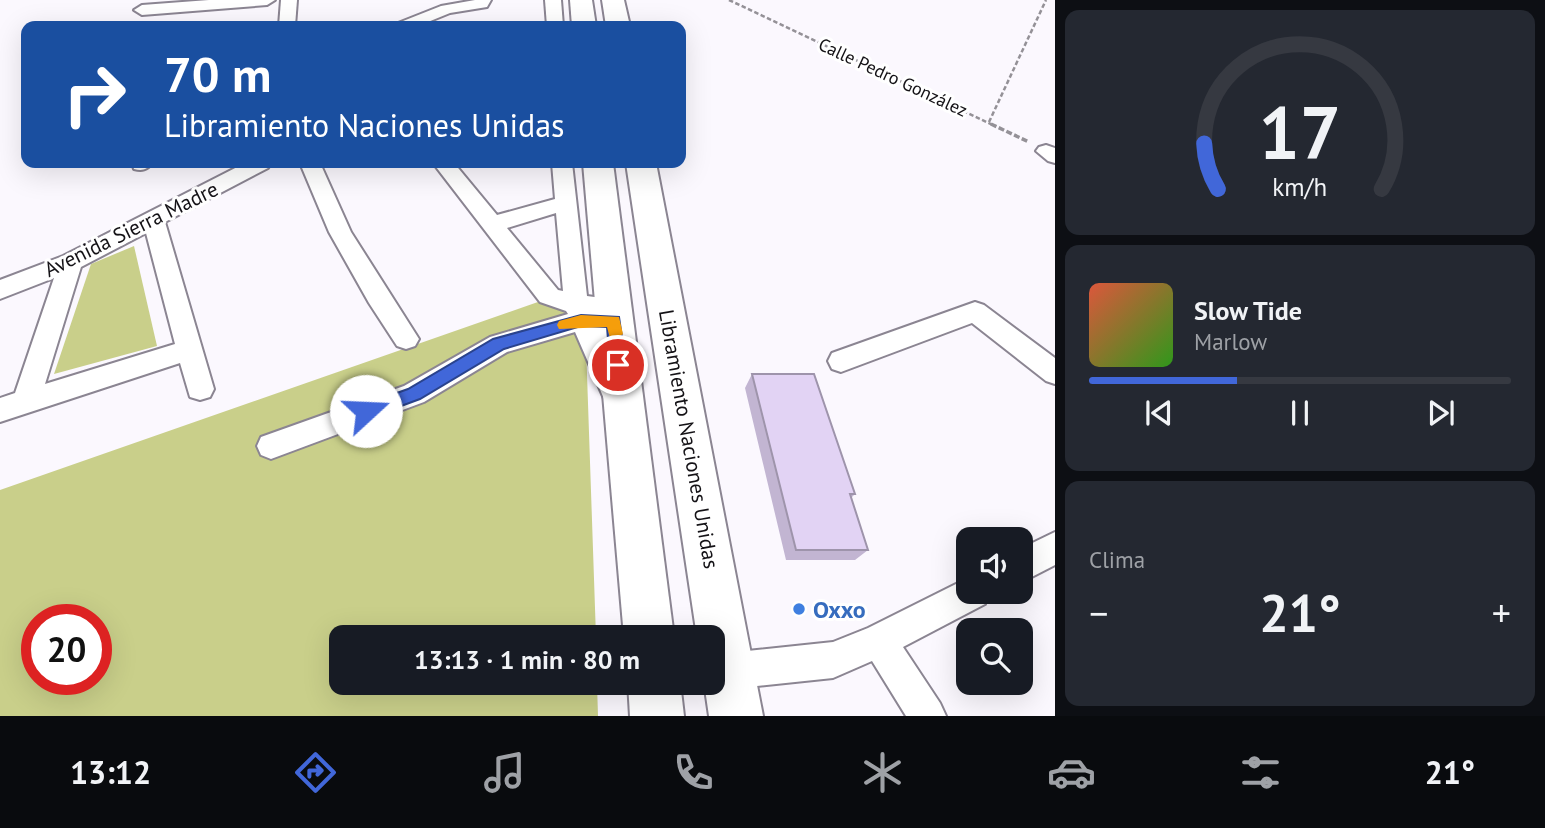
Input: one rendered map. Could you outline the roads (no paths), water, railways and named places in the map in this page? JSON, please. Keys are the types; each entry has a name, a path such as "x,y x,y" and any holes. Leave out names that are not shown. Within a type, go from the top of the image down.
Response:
{"highway":[{"path":"581,0 583,21"},
{"path":"613,0 617,21"},
{"path":"598,168 596,313 623,409 648,625"},
{"name":"Libramiento Naciones Unidas","path":"642,168 713,625"},
{"name":"Libramiento Naciones Unidas","path":"725,683 736,716"},
{"path":"655,695 657,716"}],"street":[{"path":"142,10 267,0"},
{"path":"287,21 289,0"},
{"path":"406,20 447,9 479,5 483,0"},
{"path":"553,0 555,21"},
{"name":"Avenida Sierra Madre","path":"0,290 71,262 252,168"},
{"path":"312,168 323,199 353,258 406,339"},
{"path":"447,168 549,296 596,313"},
{"path":"563,168 567,203 596,313"},
{"path":"490,225 567,203"},
{"path":"154,221 200,389"},
{"path":"26,401 71,262"},
{"path":"841,361 975,312 1055,373"},
{"path":"271,446 414,394 499,344 596,313"},
{"path":"0,410 189,350"},
{"path":"1033,560 1055,548"},
{"path":"725,668 833,660 879,641 956,601"},
{"path":"879,641 927,716"}],"place":[{"name":"Oxxo","path":"799,609"}]}
